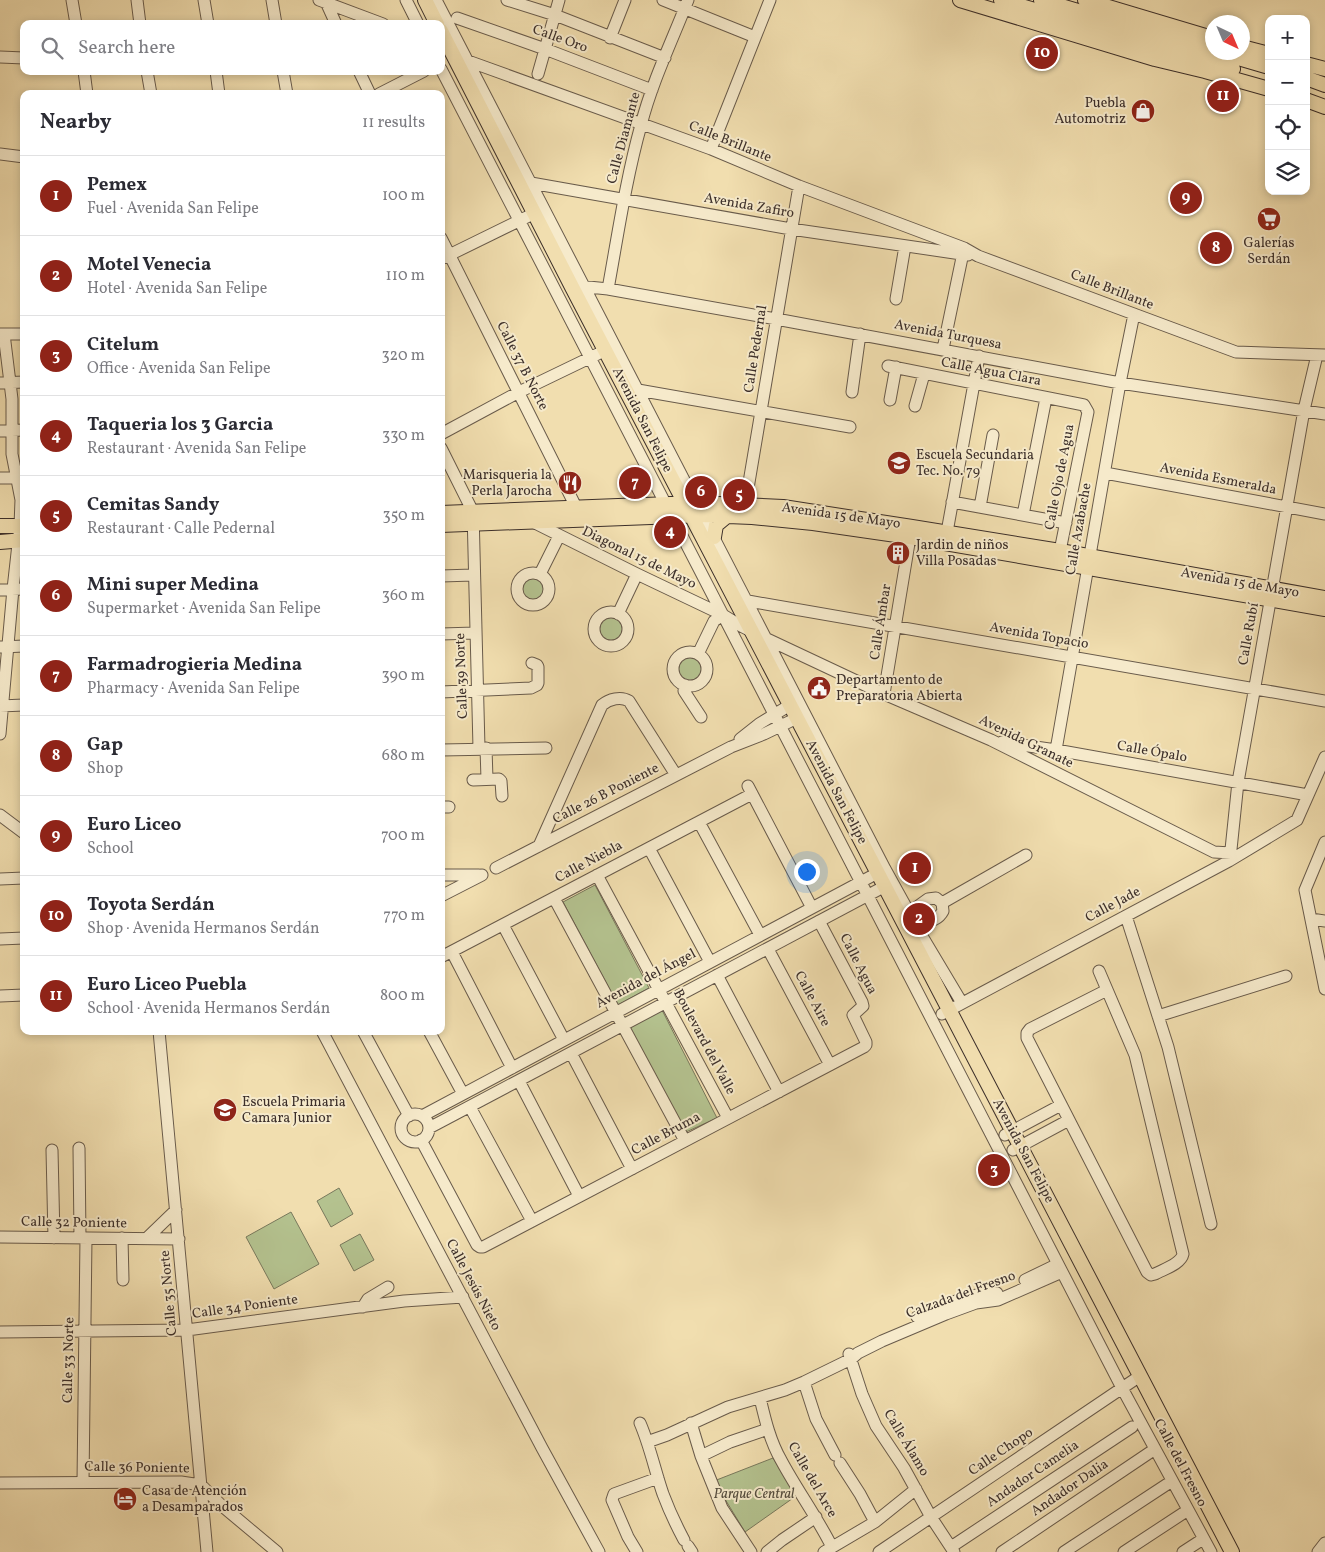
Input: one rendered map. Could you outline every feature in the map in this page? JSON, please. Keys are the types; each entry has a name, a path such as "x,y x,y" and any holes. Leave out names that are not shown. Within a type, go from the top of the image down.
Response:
{"main road":[{"path":"416,0 426,20"},
{"path":"425,0 435,20"},
{"path":"960,0 1205,50"},
{"path":"1001,0 1265,79"},
{"path":"1041,0 1082,4 1115,4 1205,36"},
{"path":"1070,0 1082,4 1096,29 1155,59 1265,88"},
{"path":"1250,53 1265,54"},
{"path":"1250,55 1265,64"},
{"name":"Avenida San Felipe","path":"445,59 527,217 574,287 599,354 684,509 746,628 786,716 881,888 1009,1133 1091,1314 1232,1552"},
{"path":"1310,65 1325,69"},
{"path":"1310,79 1325,84"},
{"path":"1310,93 1325,97"},
{"path":"1310,101 1325,106"},
{"name":"Avenida 15 de Mayo","path":"445,524 514,511 576,507 744,510 813,523 911,532 1272,594 1325,598"},
{"name":"Avenida 15 de Mayo","path":"445,514 473,518 531,521 684,509 728,515 744,510"},
{"path":"714,537 716,525 728,515"},
{"path":"0,526 20,526"},
{"name":"Avenida 15 de Mayo","path":"911,532 946,532 1060,551 1088,562"},
{"path":"0,542 20,541"},
{"name":"Avenida 15 de Mayo","path":"1272,594 1325,609"},
{"name":"Avenida San Felipe","path":"881,888 910,919 977,1094 1009,1133"},
{"name":"Avenida San Felipe","path":"1016,1148 1132,1382 1222,1552"}],"street":[{"path":"72,0 75,20"},
{"path":"137,0 140,20"},
{"path":"204,0 207,20"},
{"path":"272,0 275,20"},
{"path":"406,0 416,20"},
{"name":"Avenida San Felipe","path":"436,0 531,183 574,287 638,390 723,615 786,716 881,888 1060,1268 1091,1314"},
{"path":"506,0 555,15 665,58"},
{"path":"538,74 559,0"},
{"path":"610,38 624,0"},
{"path":"663,0 686,4 755,36"},
{"path":"710,149 770,0"},
{"path":"322,1 334,20"},
{"path":"322,1 372,20"},
{"name":"Calle Diamante","path":"608,289 624,199 641,124 652,90 686,4"},
{"name":"Calle Oro","path":"457,18 652,90"},
{"path":"0,57 20,58"},
{"name":"Calle Brillante","path":"468,60 710,149 964,251 1236,352 1321,355"},
{"path":"85,75 86,90"},
{"path":"148,75 150,90"},
{"path":"217,75 219,90"},
{"path":"284,75 286,90"},
{"path":"361,75 368,90"},
{"path":"387,90 416,75"},
{"path":"0,154 20,156"},
{"name":"Avenida Zafiro","path":"531,183 791,229 905,246 964,251"},
{"name":"Calle Pedernal","path":"744,510 799,186"},
{"path":"446,257 527,217"},
{"name":"Avenida San Felipe","path":"527,217 684,509 714,537 748,601 874,875"},
{"path":"896,299 905,246"},
{"path":"943,349 964,251"},
{"name":"Calle 37 B Norte","path":"446,257 519,392 576,507"},
{"name":"Avenida Turquesa","path":"574,287 608,289 1120,383 1325,414"},
{"name":"Calle Azabache","path":"1056,750 1120,383 1134,314"},
{"path":"20,334 2,334 5,383 12,413 6,431 20,475"},
{"path":"852,392 860,334"},
{"path":"445,432 519,392 599,354"},
{"name":"Calle Rubí","path":"1230,857 1238,782 1304,410 1321,355"},
{"path":"946,532 979,356"},
{"name":"Calle Agua Clara","path":"890,400 892,367 1084,405 1087,408"},
{"path":"915,406 924,374"},
{"path":"5,383 20,382"},
{"path":"638,390 850,427"},
{"path":"1023,515 1046,398"},
{"name":"Calle Ojo de Agua","path":"1060,551 1088,412 1087,408"},
{"path":"6,431 20,430"},
{"path":"980,507 993,436"},
{"path":"445,457 473,518"},
{"name":"Avenida Esmeralda","path":"1105,473 1325,514"},
{"path":"0,478 20,478"},
{"path":"952,502 1066,523"},
{"name":"Diagonal 15 de Mayo","path":"514,511 559,536 723,615 746,628"},
{"name":"Calle 39 Norte","path":"473,518 478,690 482,748 487,779"},
{"name":"Calle Ámbar","path":"884,694 911,532"},
{"path":"540,574 559,536"},
{"path":"0,734 4,647 18,589 20,557"},
{"path":"618,614 638,574"},
{"path":"445,576 474,575"},
{"path":"0,590 18,589"},
{"name":"Avenida Topacio","path":"748,601 1325,701"},
{"path":"698,654 714,622 723,615"},
{"name":"Avenida Granate","path":"746,628 884,694 991,740 1214,852 1230,857"},
{"path":"445,634 475,633"},
{"path":"4,647 20,646"},
{"path":"686,652 698,654 706,663 706,675 697,684 685,685 675,677 673,665 676,659 686,652"},
{"path":"445,692 534,687 538,683 538,667 537,664 532,663"},
{"path":"685,685 684,691 700,717"},
{"path":"539,846 602,705 607,701 622,698 629,701 676,775"},
{"path":"1,706 20,705"},
{"name":"Calle 26 B Poniente","path":"496,868 731,747 786,716"},
{"name":"Calle Ópalo","path":"991,740 1308,795"},
{"path":"445,750 546,748"},
{"path":"1308,795 1325,757"},
{"path":"473,780 499,779 502,796"},
{"name":"Calle Niebla","path":"446,955 699,822 750,790 812,908"},
{"name":"Calle Jade","path":"946,1012 1126,916 1297,820 1308,795"},
{"path":"2,819 20,821"},
{"path":"2,819 20,830"},
{"path":"699,822 760,935"},
{"path":"1325,842 1320,868 1305,890 1325,989"},
{"path":"649,848 710,962"},
{"path":"942,903 1026,855"},
{"path":"445,875 482,875 445,894"},
{"name":"Boulevard del Valle","path":"597,875 728,1118"},
{"name":"Avenida del Ángel","path":"422,1116 874,875"},
{"path":"0,879 20,878"},
{"path":"428,1128 881,888"},
{"path":"554,898 684,1141"},
{"path":"936,898 942,903 943,911 939,917 933,920 910,919 928,899 936,898"},
{"path":"1126,916 1168,1047 1212,1224"},
{"name":"Avenida San Felipe","path":"910,919 962,1003"},
{"path":"1311,919 1325,921"},
{"name":"Calle Agua","path":"819,921 862,1002 863,1006 852,1015 866,1045"},
{"path":"503,925 564,1040"},
{"path":"0,939 20,938"},
{"name":"Calle Aire","path":"768,949 830,1065"},
{"path":"446,955 512,1068"},
{"path":"1099,971 1135,1055 1184,1254 1182,1258 1151,1275 1027,1038 1027,1033 1030,1029 1107,990"},
{"path":"717,976 779,1092"},
{"path":"1158,1016 1286,976"},
{"path":"0,996 20,995"},
{"name":"Calle 35 Norte","path":"159,1035 207,1552"},
{"name":"Calle Jesús Nieto","path":"324,1035 542,1448 599,1552"},
{"path":"365,1035 409,1116"},
{"path":"431,1035 463,1094"},
{"name":"Calle Bruma","path":"421,1140 480,1248 866,1045"},
{"path":"571,1053 632,1169"},
{"path":"519,1080 579,1196"},
{"path":"1009,1133 1061,1105"},
{"path":"470,1106 532,1221"},
{"path":"415,1114 422,1116 427,1121 426,1136 415,1142 410,1141 403,1136 401,1127 409,1116 415,1114"},
{"path":"1016,1148 1069,1120"},
{"name":"Calle 33 Norte","path":"79,1148 85,1331 83,1482"},
{"path":"52,1150 54,1238"},
{"path":"147,1238 176,1210"},
{"name":"Calle 32 Poniente","path":"0,1237 179,1239"},
{"path":"122,1238 123,1280"},
{"name":"Calzada del Fresno","path":"647,1442 667,1435 728,1407 786,1390 882,1341 976,1302 1011,1290 1060,1268"},
{"path":"363,1307 368,1299 388,1287"},
{"name":"Calle 34 Poniente","path":"0,1332 187,1330 463,1296"},
{"name":"Calle Álamo","path":"848,1358 876,1426 953,1550"},
{"path":"804,1382 816,1419 837,1459 860,1494 875,1522"},
{"name":"Calle del Fresno","path":"1132,1382 1155,1449 1211,1552"},
{"name":"Calle Chopo","path":"879,1552 1132,1382"},
{"name":"Calle del Arce","path":"760,1398 768,1429 780,1459 816,1517 828,1549"},
{"path":"640,1423 672,1516 688,1546"},
{"path":"692,1423 701,1456 722,1508 751,1552"},
{"name":"Andador Camelia","path":"953,1550 1132,1427"},
{"path":"701,1456 730,1442 768,1429"},
{"name":"Andador Dalia","path":"1002,1552 1155,1449"},
{"path":"637,1552 628,1536 612,1497 614,1494 658,1478"},
{"path":"1064,1552 1172,1481"},
{"name":"Calle 36 Poniente","path":"0,1483 181,1482 201,1485 221,1505 277,1552"},
{"path":"828,1549 875,1522 916,1489"},
{"path":"1124,1552 1188,1510"},
{"path":"767,1552 816,1517"},
{"path":"1183,1552 1203,1539"},
{"path":"1318,1552 1325,1543"}],"green space":[{"path":"525,575 539,575 547,588 540,602 525,602 517,589"},
{"path":"603,616 617,616 625,628 618,642 603,642 595,630"},
{"path":"697,655 704,668 697,682 682,682 674,669 682,656"},
{"path":"595,885 649,988 618,1005 563,902"},
{"path":"662,1010 717,1118 686,1132 628,1027"},
{"path":"339,1188 353,1214 331,1227 317,1201"},
{"path":"291,1212 319,1264 274,1289 246,1237"},
{"path":"360,1234 374,1260 354,1271 340,1245"},
{"name":"Parque Central","path":"773,1458 796,1496 745,1532 714,1481"}],"place":[{"name":"Toyota Serdán","path":"1042,53"},
{"name":"Euro Liceo Puebla","path":"1223,96"},
{"name":"Puebla Automotriz","path":"1143,111"},
{"name":"Euro Liceo","path":"1186,198"},
{"name":"Galerías Serdán","path":"1269,219"},
{"name":"Gap","path":"1216,248"},
{"name":"Escuela Secundaria Tec. No. 79","path":"899,463"},
{"name":"Marisqueria la Perla Jarocha","path":"570,483"},
{"name":"Farmadrogieria Medina","path":"635,483"},
{"name":"Mini super Medina","path":"701,492"},
{"name":"Cemitas Sandy","path":"739,495"},
{"name":"Taqueria los 3 Garcia","path":"670,532"},
{"name":"Jardin de niños Villa Posadas","path":"898,553"},
{"name":"Departamento de Preparatoria Abierta","path":"819,688"},
{"name":"Pemex","path":"915,868"},
{"name":"Motel Venecia","path":"919,919"},
{"name":"Escuela Primaria Camara Junior","path":"225,1110"},
{"name":"Citelum","path":"994,1170"},
{"name":"Casa de Atención a Desamparados","path":"125,1499"}]}
